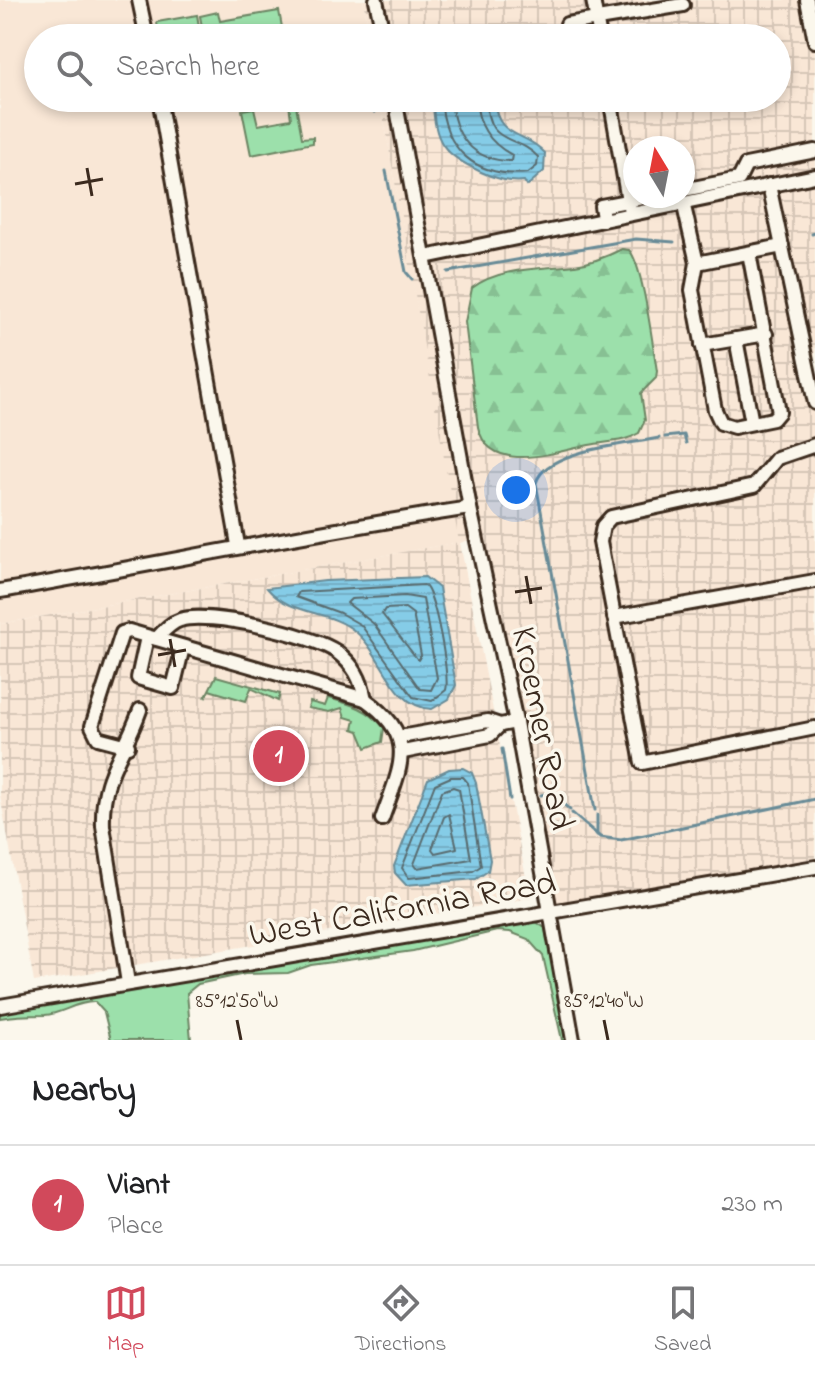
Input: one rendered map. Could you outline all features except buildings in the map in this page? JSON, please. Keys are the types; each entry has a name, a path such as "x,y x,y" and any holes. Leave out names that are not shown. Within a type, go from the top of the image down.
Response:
{"street":[{"path":"139,0 144,24"},
{"path":"376,0 381,24"},
{"path":"593,0 598,24"},
{"path":"807,0 815,41"},
{"path":"567,24 683,5"},
{"path":"161,112 238,545"},
{"name":"Kroemer Road","path":"398,112 470,508 516,722 573,1040"},
{"path":"612,112 623,172"},
{"path":"719,189 739,179 746,165 815,151"},
{"path":"695,194 815,176"},
{"path":"769,185 810,360 815,403"},
{"path":"425,257 603,218 625,208"},
{"path":"689,208 697,263 692,290 702,345 721,423 734,427 773,419 779,412 749,253"},
{"path":"697,263 782,246"},
{"path":"702,345 766,334"},
{"path":"736,339 752,423"},
{"path":"815,445 777,458 758,482 748,488 611,517 603,526 600,542 642,763 815,728"},
{"path":"0,591 171,561 238,545 470,508"},
{"path":"614,617 815,581"},
{"path":"183,647 173,688 138,678 151,638 177,620 207,615 331,648 361,678 365,699"},
{"path":"128,746 98,738 93,735 92,726 118,636 129,631 365,699 382,711 400,737 403,752 382,819"},
{"path":"128,983 103,826 102,800 115,762 128,746 140,710"},
{"path":"400,737 488,721 500,725 516,722"},
{"path":"403,752 490,735 500,725"},
{"name":"West California Road","path":"0,1006 815,867"}],"shaded area":[{"path":"0,0 363,0 367,24 24,24 24,112 383,112 460,542 0,624"},
{"path":"363,0 815,0 815,858 550,911 475,538 460,543 530,898 34,982 0,795 0,624 459,542 382,112 791,112 791,24 367,24"}],"green space":[{"path":"279,11 281,24 201,24 200,16 218,12 220,21"},
{"path":"197,15 199,24 157,24"},
{"path":"242,112 255,112 258,125 291,119 290,112 297,112 302,138 313,137 313,143 251,155"},
{"path":"622,249 629,250 639,272 657,371 656,378 641,393 645,420 639,433 621,440 542,455 509,456 495,451 485,442 478,427 465,322 472,288 495,276 581,264"},
{"path":"216,676 280,694 278,701 251,688 246,701 209,690"},
{"path":"328,698 352,705 372,716 384,728 382,742 366,748 359,731 353,729 355,720 345,717 342,708 329,712 308,708 310,702 325,706"},
{"path":"533,920 545,928 566,1040 562,1040 543,956 528,939 497,931 413,951 311,965 288,973 245,974 198,984 187,993 191,1040 111,1040 104,1012 95,1002 82,1003 51,1014 0,1018 0,1011"}],"water":[{"path":"496,112 506,128 545,153 544,171 527,186 524,181 508,181 468,165 443,145 435,126 434,113"},
{"path":"425,577 439,588 456,685 449,699 432,709 407,700 356,632 334,619 287,603 267,588 325,581"},
{"path":"463,768 472,773 476,783 490,860 488,871 476,879 406,885 395,873 394,866 428,779 449,769"}],"waterway":[{"path":"386,171 406,272 412,279"},
{"path":"448,272 636,239 674,242"},
{"path":"665,437 684,435 686,443"},
{"path":"595,810 536,483 543,472 571,456 659,438"},
{"path":"502,749 510,799"},
{"path":"541,795 551,793 570,810"},
{"path":"572,813 600,837 621,840 815,799"},
{"path":"597,815 597,835"}],"place":[{"name":"Viant","path":"279,756"}]}
